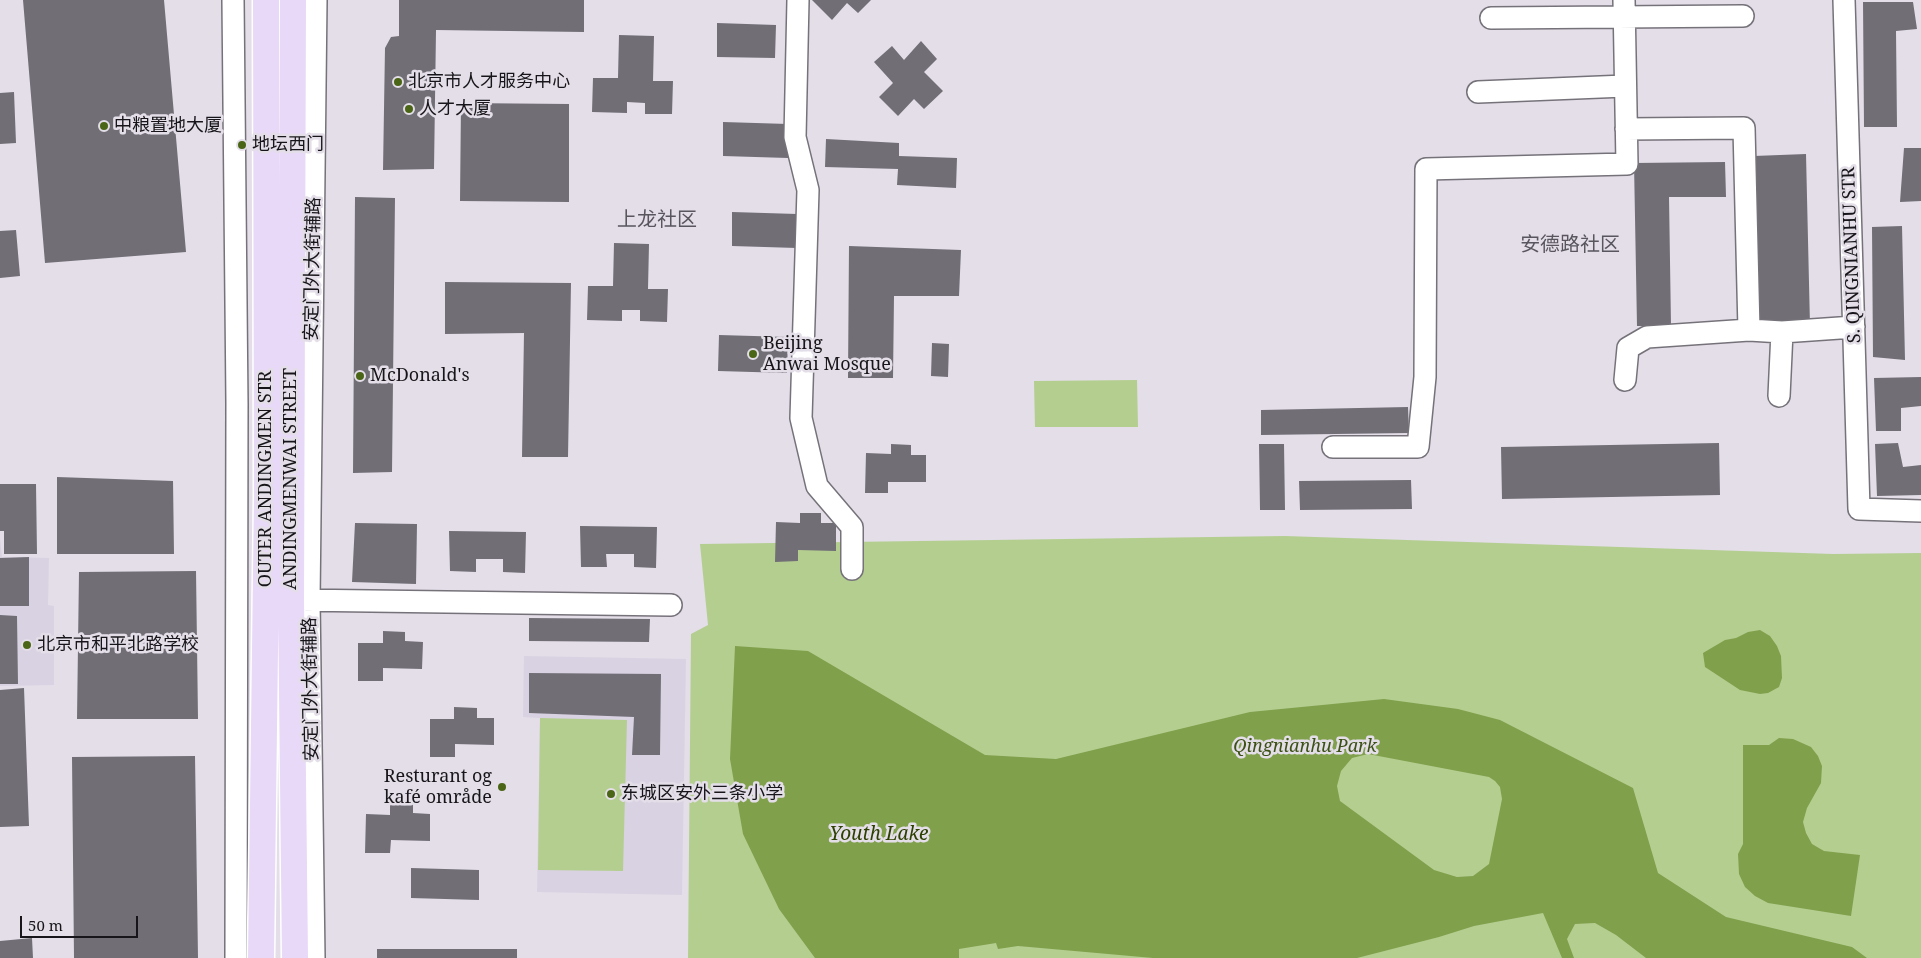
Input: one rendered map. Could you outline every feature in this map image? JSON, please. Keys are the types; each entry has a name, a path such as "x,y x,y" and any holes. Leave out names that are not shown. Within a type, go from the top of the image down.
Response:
{"main road":[{"name":"OUTER ANDINGMEN STR","path":"261,958 267,478 266,0"},
{"name":"ANDINGMENWAI STREET","path":"293,0 300,600 295,958"}],"street":[{"path":"233,0 237,403 236,958"},
{"name":"安定门外大街辅路","path":"314,958 300,600 316,0"},
{"path":"798,0 795,136 808,190 801,418 817,486 852,527 852,569"},
{"name":"S. QINGNIANHU STR","path":"1844,0 1859,510 1921,511"},
{"path":"1333,447 1418,447 1426,377 1426,169 1627,164 1624,8"},
{"path":"1491,18 1624,8 1743,16"},
{"path":"1478,92 1625,86"},
{"path":"1626,129 1744,128 1749,330"},
{"path":"1625,380 1628,348 1647,337 1749,330 1782,332 1854,328"},
{"path":"1779,396 1782,332"},
{"path":"300,600 671,605"}],"shaded area":[{"name":"北京市和平北路学校","path":"0,539 2,557 49,558 48,605 54,606 54,685 0,686"},
{"name":"东城区安外三条小学","path":"524,656 686,659 682,895 537,892 540,718 523,717"}],"green space":[{"path":"1137,380 1138,427 1035,427 1034,381"},
{"name":"Qingnianhu Park","path":"1285,536 1833,554 1921,553 1921,958 688,958 691,634 708,625 700,544"},
{"path":"540,718 627,720 623,871 538,870"}],"water":[{"path":"1760,630 1770,636 1781,656 1782,678 1779,687 1768,693 1760,694 1740,690 1705,667 1703,653 1725,640"},
{"name":"Youth Lake","path":"735,646 808,651 985,755 1056,759 1250,712 1384,699 1458,709 1500,720 1633,788 1658,873 1726,917 1852,947 1867,958 1646,958 1616,935 1595,923 1575,924 1567,939 1574,958 1562,958 1543,913 1474,926 1357,958 1153,958 1018,946 998,949 996,943 959,949 959,958 815,958 779,909 743,834 730,759","holes":["1368,754 1489,777 1500,787 1502,799 1489,864 1473,876 1457,877 1434,870 1340,801 1337,786 1341,771 1352,758"]},
{"path":"1779,738 1793,739 1811,747 1818,756 1822,766 1821,783 1807,808 1803,822 1812,844 1824,851 1860,855 1851,916 1768,903 1755,896 1745,887 1739,874 1738,854 1743,844 1743,745 1769,745"}],"building":[{"name":"中粮置地大厦","path":"23,0 164,0 186,252 45,263"},
{"name":"人才大厦","path":"399,0 584,0 584,32 436,30 434,169 383,170 385,48 391,37 399,36"},
{"path":"812,0 871,0 858,13 847,3 832,20"},
{"path":"1863,2 1913,2 1917,29 1896,31 1897,127 1864,127"},
{"path":"717,23 776,25 775,58 717,57"},
{"path":"619,35 654,36 653,81 673,81 672,114 645,114 645,103 627,102 627,113 592,112 593,78 618,78"},
{"path":"921,41 937,59 924,72 943,91 924,109 914,99 898,116 879,97 893,83 874,62 892,46 904,60"},
{"path":"14,92 16,143 0,144 0,93"},
{"path":"461,103 569,104 569,202 460,201"},
{"path":"723,122 788,124 788,158 723,156"},
{"path":"826,139 899,143 899,156 957,158 956,188 897,185 898,169 825,167"},
{"path":"1904,148 1921,148 1921,201 1900,202"},
{"path":"1806,154 1810,326 1758,327 1754,156"},
{"path":"1725,162 1726,197 1669,197 1671,326 1637,326 1634,163"},
{"path":"355,197 395,198 392,472 353,473"},
{"path":"732,212 797,214 797,248 732,246"},
{"path":"1902,226 1905,360 1873,357 1872,227"},
{"path":"16,230 20,276 0,278 0,231"},
{"path":"614,243 649,244 648,289 668,289 667,322 640,321 640,310 622,310 622,321 587,320 588,286 613,286"},
{"path":"849,246 961,250 959,296 894,296 893,378 848,378"},
{"path":"445,282 571,283 568,457 522,457 524,333 445,334"},
{"name":"Beijing Anwai Mosque","path":"719,335 788,337 787,373 718,371"},
{"path":"932,343 949,344 948,377 931,376"},
{"path":"1921,377 1921,406 1901,408 1901,431 1876,431 1874,378"},
{"path":"1408,407 1409,433 1261,435 1261,410"},
{"path":"1719,443 1720,495 1502,499 1501,447"},
{"path":"1898,443 1903,467 1921,465 1921,495 1877,496 1875,444"},
{"path":"891,444 911,445 911,455 926,455 926,482 888,482 888,493 865,493 866,453 891,454"},
{"path":"1259,444 1284,444 1285,510 1260,510"},
{"path":"57,477 173,481 174,554 57,554"},
{"path":"1411,480 1412,509 1300,510 1299,481"},
{"path":"0,484 36,484 37,554 4,554 4,531 0,531"},
{"path":"800,513 821,513 821,523 836,523 836,551 798,550 798,561 775,562 776,522 800,523"},
{"path":"355,523 417,524 416,584 352,582"},
{"path":"580,526 657,527 656,568 634,567 634,554 606,554 607,567 581,567"},
{"path":"449,531 526,532 525,573 503,572 503,559 476,559 476,572 450,571"},
{"path":"29,557 29,606 0,606 0,558"},
{"path":"196,571 198,719 77,719 79,572"},
{"path":"0,615 17,616 18,684 0,684"},
{"path":"529,618 650,619 649,642 529,641"},
{"path":"383,631 405,632 405,641 423,642 422,669 383,668 383,681 358,681 358,643 383,643"},
{"path":"529,673 661,674 660,755 632,755 634,717 529,713"},
{"path":"24,688 29,826 0,827 0,690"},
{"path":"454,707 477,708 477,718 494,718 494,745 455,744 455,757 430,757 430,719 454,719"},
{"path":"195,756 198,958 74,958 72,757"},
{"path":"390,803 413,804 413,813 430,814 430,841 391,840 390,853 365,853 366,814 390,815"},
{"path":"411,868 479,870 479,900 411,898"},
{"path":"32,938 33,958 0,958 0,941"},
{"path":"377,949 517,949 517,958 377,958"}],"place":[{"name":"北京市人才服务中心","path":"398,82"},
{"name":"人才大厦","path":"409,109"},
{"name":"中粮置地大厦","path":"104,126"},
{"name":"地坛西门","path":"242,145"},
{"name":"Beijing Anwai Mosque","path":"753,354"},
{"name":"McDonald's","path":"360,376"},
{"name":"北京市和平北路学校","path":"27,645"},
{"name":"Resturant og kafé område","path":"502,787"},
{"name":"东城区安外三条小学","path":"611,794"}],"district":[{"name":"上龙社区","path":"657,220"},
{"name":"安德路社区","path":"1570,245"}]}
